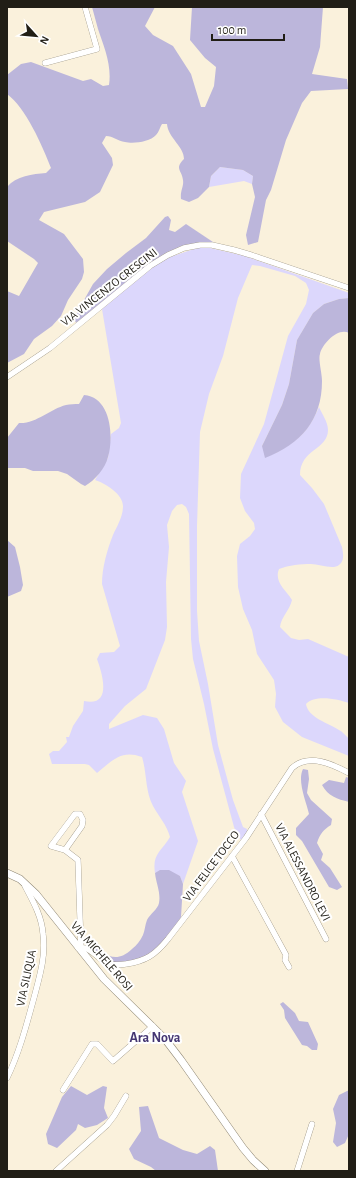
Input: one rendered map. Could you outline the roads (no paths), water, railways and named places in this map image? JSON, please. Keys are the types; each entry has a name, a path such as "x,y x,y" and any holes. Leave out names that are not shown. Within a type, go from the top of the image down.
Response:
{"street":[{"path":"45,64 97,49 85,7"},
{"name":"VIA VINCENZO CRESCINI","path":"7,377 50,348 150,266 168,255 184,248 207,245 234,250 349,288"},
{"name":"VIA FELICE TOCCO","path":"80,947 85,948 103,961 112,964 121,965 138,962 149,958 165,942 232,856 287,775 298,764 309,761 322,762 334,765 349,773"},
{"path":"65,850 82,826 80,814 75,814 51,846 65,850 78,860 80,947"},
{"name":"VIA ALESSANDRO LEVI","path":"261,814 326,939"},
{"path":"232,856 286,956 285,960 289,967"},
{"name":"VIA MICHELE ROSI","path":"7,873 23,882 36,894 80,947 104,979 153,1026 181,1060 243,1148 265,1171"},
{"name":"VIA SILIQUA","path":"7,1078 28,1022 44,951 43,933 40,919 23,882"},
{"path":"63,1090 92,1044 97,1044 113,1061 153,1026"},
{"path":"56,1171 107,1125 126,1096"},
{"path":"296,1171 312,1124"}],"district":[{"name":"Ara Nova","path":"155,1037"}]}
